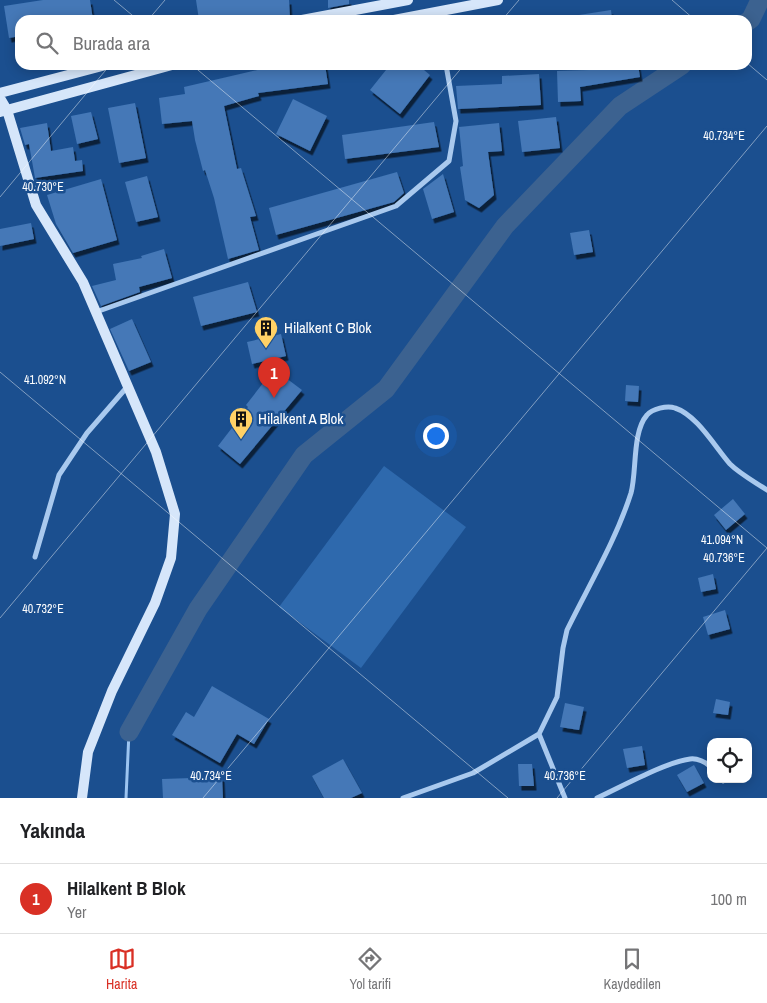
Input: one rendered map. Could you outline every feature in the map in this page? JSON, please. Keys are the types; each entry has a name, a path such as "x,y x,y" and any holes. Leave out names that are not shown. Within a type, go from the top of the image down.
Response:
{"main road":[{"path":"328,15 408,0"},
{"path":"441,15 498,0"},
{"path":"0,93 87,70"},
{"path":"4,111 154,70"},
{"path":"0,98 36,205 83,282 156,452 175,514 171,558 155,603 112,691 88,752 82,798"}],"street":[{"path":"96,312 396,206 449,162 456,121 447,70"},
{"path":"34,557 59,475 87,433 127,387"},
{"path":"403,798 473,773 539,734 557,697 567,630 622,519 629,497 640,431 646,416 654,410 673,407 685,412 707,434 731,465 767,490"},
{"path":"539,734 565,798"},
{"path":"597,798 660,770 691,759 707,763"}],"shaded area":[{"path":"384,466 466,527 361,668 279,607"}],"building":[{"path":"43,0 90,0 92,15 15,15 15,37 9,38 4,6"},
{"path":"196,0 289,0 290,15 198,15"},
{"path":"328,0 349,0 349,4 328,8"},
{"path":"611,10 612,15 579,15"},
{"path":"257,70 326,70 328,84 258,93 259,96 224,106 237,169 241,168 256,216 250,217 259,250 228,259 214,198 205,170 203,171 192,121 162,124 159,98 185,94 184,87"},
{"path":"386,70 424,70 430,75 400,114 370,90"},
{"path":"639,70 640,77 580,87 581,101 558,102 557,71"},
{"path":"539,74 541,105 458,109 456,86 502,84 502,76"},
{"path":"293,99 327,116 310,151 276,134"},
{"path":"135,103 146,158 119,163 108,108"},
{"path":"91,112 98,139 77,144 71,116"},
{"path":"556,117 560,148 522,152 518,121"},
{"path":"434,122 439,147 345,159 342,135"},
{"path":"47,123 51,151 73,147 75,161 82,160 83,171 35,178 29,144 25,145 20,128"},
{"path":"499,123 502,151 488,152 494,195 479,208 465,200 460,167 463,166 459,127"},
{"path":"397,172 404,193 394,202 276,235 269,208"},
{"path":"443,174 454,212 432,219 423,189"},
{"path":"147,176 158,217 136,222 125,182"},
{"path":"101,179 117,240 73,253 56,224 47,195"},
{"path":"31,223 34,239 0,246 0,229"},
{"path":"589,230 593,252 574,255 570,233"},
{"path":"164,249 172,278 139,287 140,292 101,306 92,286 116,280 113,264 142,258 141,256"},
{"path":"248,282 257,312 201,326 193,297"},
{"path":"132,319 151,362 129,371 110,329"},
{"name":"Hilalkent C Blok","path":"281,334 286,356 252,364 247,342"},
{"path":"274,369 302,390 240,464 218,446"},
{"path":"626,385 639,386 638,402 625,401"},
{"path":"733,499 745,514 726,530 714,515"},
{"path":"713,574 716,589 701,592 698,578"},
{"path":"725,610 730,629 708,635 703,617"},
{"path":"212,686 269,719 254,744 237,734 220,763 172,735 186,712 194,717"},
{"path":"716,699 730,702 728,715 713,713"},
{"path":"565,703 584,707 579,730 560,727"},
{"path":"642,746 645,765 627,768 623,749"},
{"path":"343,759 362,793 351,798 324,798 312,776"},
{"path":"518,764 532,764 534,786 519,786"},
{"path":"694,765 704,783 687,792 677,775"},
{"path":"222,777 223,798 163,798 162,779"}],"waterway":[{"path":"752,17 760,0"},
{"path":"129,732 198,609 304,455 386,389 505,226 620,106 674,70"},
{"path":"126,798 129,732"}],"place":[{"name":"Hilalkent C Blok","path":"266,349"},
{"name":"Hilalkent B Blok","path":"274,398"},
{"name":"Hilalkent A Blok","path":"241,440"}]}
